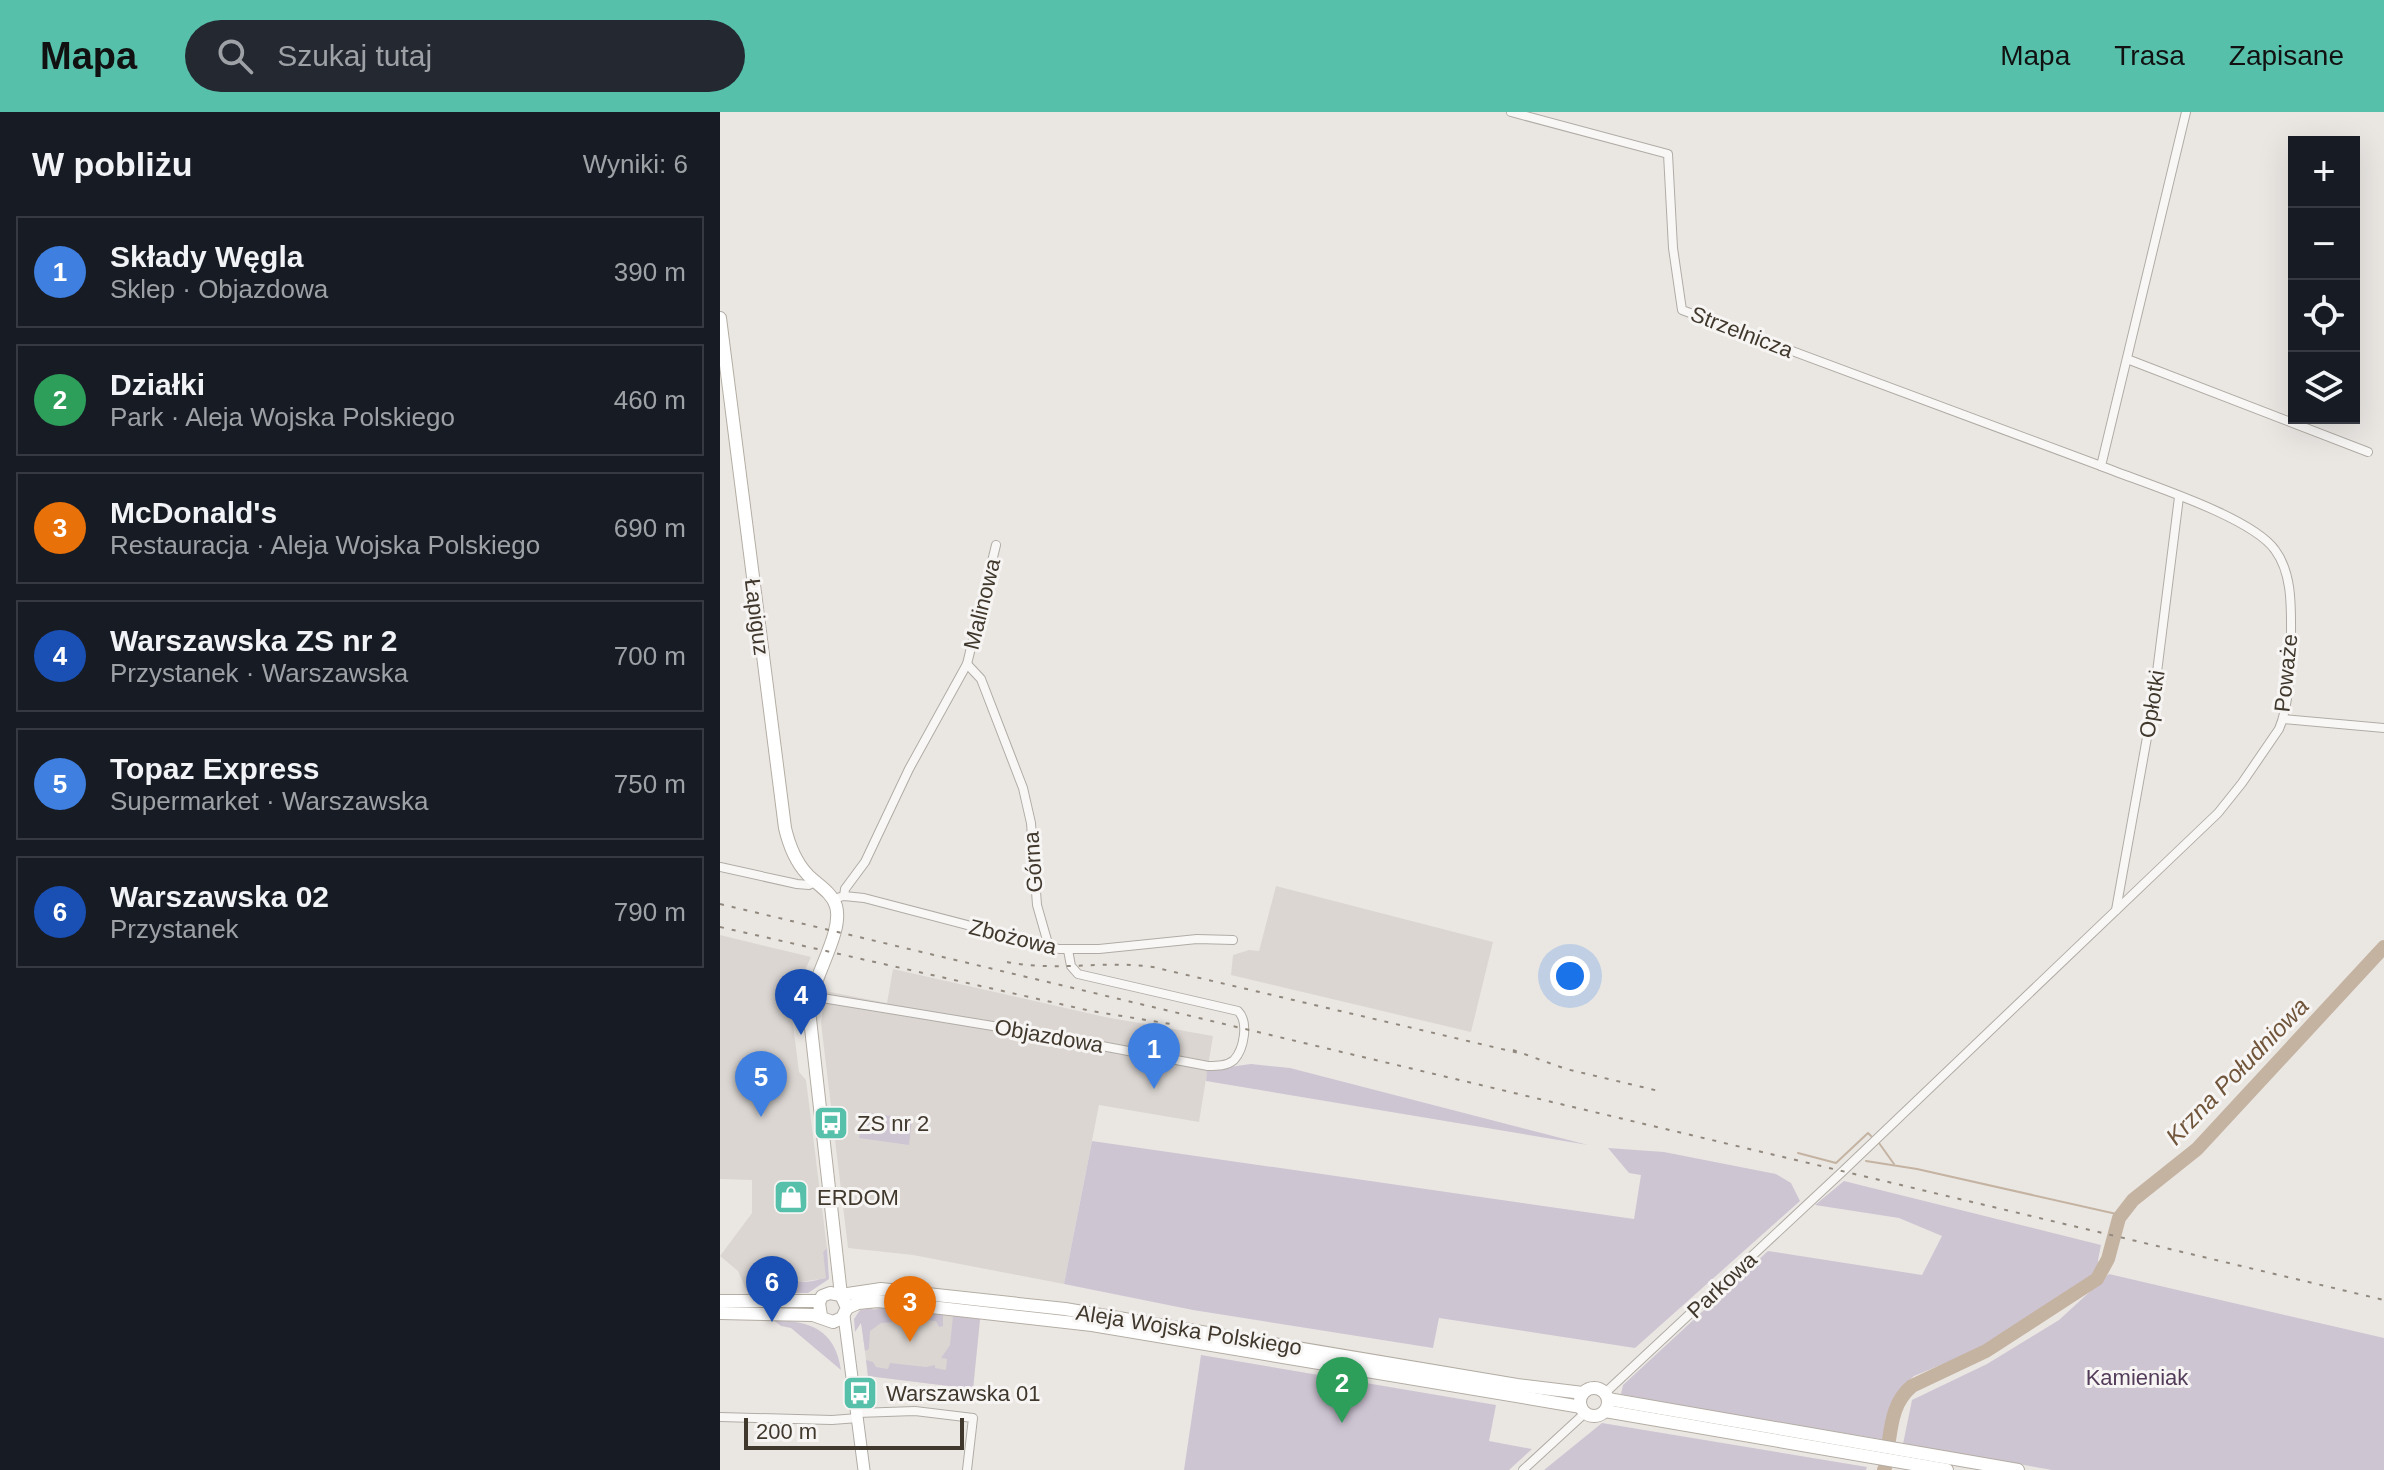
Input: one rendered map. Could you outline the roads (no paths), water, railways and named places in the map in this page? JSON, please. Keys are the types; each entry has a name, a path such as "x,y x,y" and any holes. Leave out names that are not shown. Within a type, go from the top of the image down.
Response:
{"main road":[{"name":"Łapiguz","path":"720,318 787,838 795,857 815,882 838,898"},
{"path":"838,898 830,946 810,996 810,1023 838,1252 830,1296 850,1357 864,1470"},
{"name":"Aleja Wojska Polskiego","path":"723,1305 881,1289 1088,1312 1530,1387 1583,1404"},
{"path":"830,1296 818,1310 836,1316"},
{"name":"Aleja Wojska Polskiego","path":"723,1305 836,1316 858,1303 878,1301 1092,1325 1583,1404"},
{"path":"1606,1401 1595,1416 1583,1404 1596,1388 1606,1401 1947,1470"},
{"path":"1606,1401 2018,1470"}],"street":[{"name":"Strzelnicza","path":"1511,112 1668,154 1673,248 1682,310 2101,466"},
{"path":"2101,466 2186,112"},
{"path":"2127,359 2368,452"},
{"name":"Poważe","path":"1838,1176 2218,813 2266,748 2283,719 2291,623 2288,582 2277,551 2256,531 2235,519 2101,466"},
{"name":"Opłotki","path":"2116,910 2151,717 2179,497"},
{"name":"Malinowa","path":"838,898 865,862 909,769 967,664 996,545"},
{"name":"Górna","path":"967,664 981,679 1018,776 1031,823 1037,905 1049,947"},
{"path":"2283,719 2384,728"},
{"path":"720,867 797,884 815,882"},
{"name":"Zbożowa","path":"838,898 864,898 1068,950 1197,939 1233,940"},
{"name":"Objazdowa","path":"810,996 1208,1066 1228,1064 1236,1057 1244,1029 1243,1016 1238,1011 1078,974 1071,966 1068,950"},
{"name":"Parkowa","path":"1606,1401 1838,1176"},
{"path":"1523,1470 1583,1404"},
{"path":"720,1417 832,1420 915,1411 973,1418 967,1470"}],"waterway":[{"name":"Krzna Południowa","path":"1889,1440 1898,1404 1912,1386 1986,1351 2097,1279 2108,1259 2119,1218 2133,1200 2197,1149 2384,947"},
{"path":"1798,1153 1836,1163 1868,1133 1871,1136"},
{"path":"1879,1143 1894,1164"},
{"path":"1866,1161 1917,1169 2121,1215"}],"railway":[{"path":"720,904 2384,1300"},
{"path":"720,927 1091,1011 1177,1025"},
{"path":"1007,962 1044,966 1153,967 1523,1054"},
{"path":"1513,1050 1566,1069 1659,1091"}],"place":[{"name":"Warszawska ZS nr 2","path":"801,1035"},
{"name":"Składy Węgla","path":"1154,1089"},
{"name":"Topaz Express","path":"761,1117"},
{"name":"ZS nr 2","path":"831,1123"},
{"name":"ERDOM","path":"791,1197"},
{"name":"Warszawska 02","path":"772,1322"},
{"name":"McDonald's","path":"910,1342"},
{"name":"Warszawska 01","path":"860,1393"},
{"name":"Działki","path":"1342,1423"}],"park label":[{"name":"Kamieniak","path":"2137,1377"}]}
